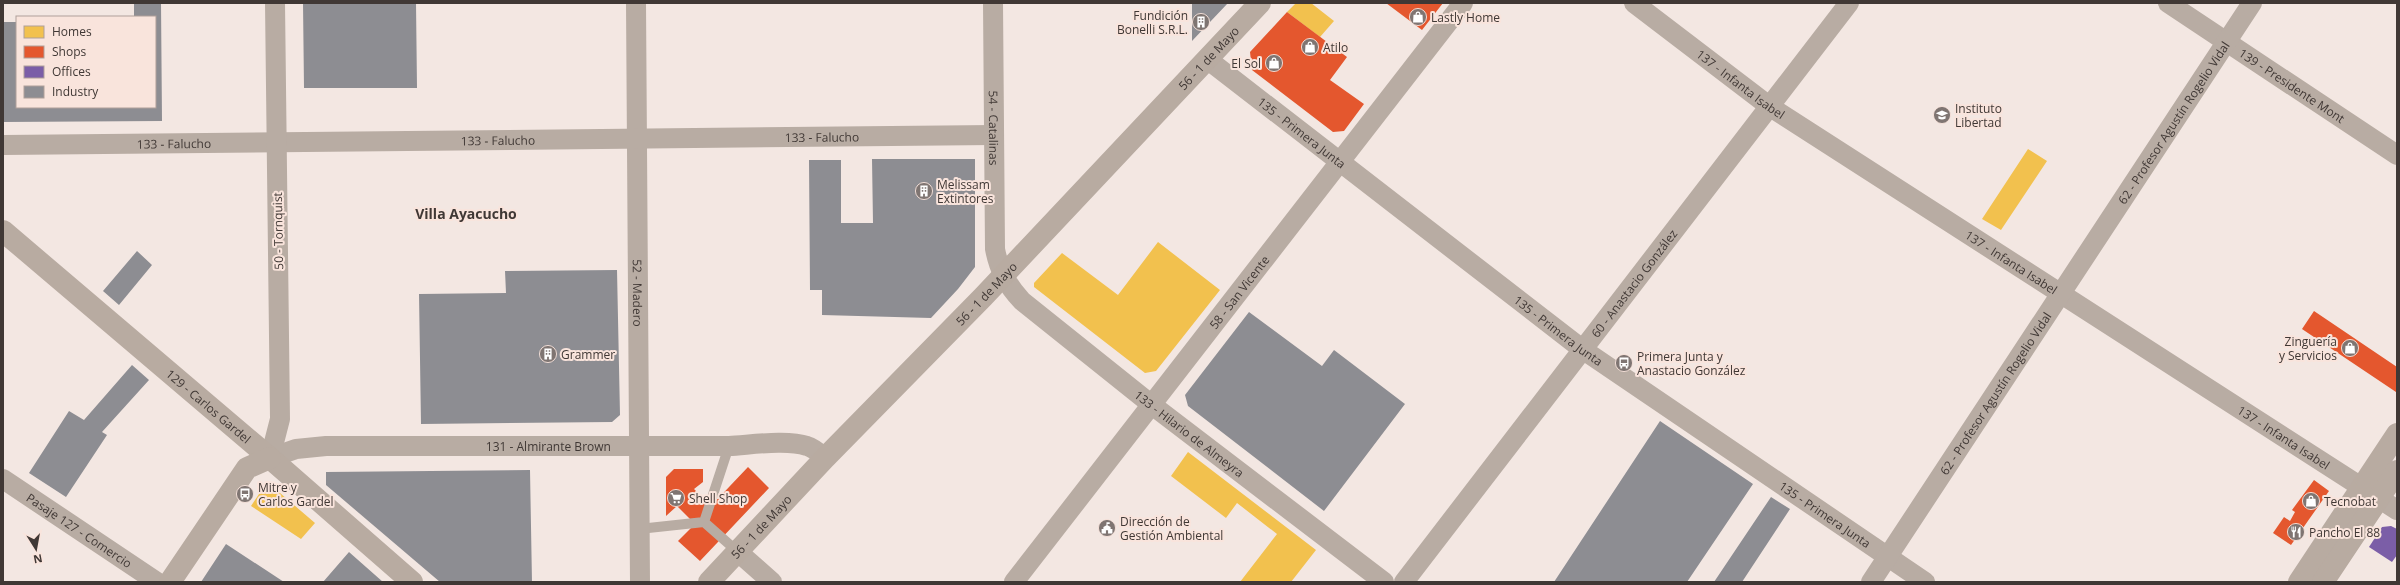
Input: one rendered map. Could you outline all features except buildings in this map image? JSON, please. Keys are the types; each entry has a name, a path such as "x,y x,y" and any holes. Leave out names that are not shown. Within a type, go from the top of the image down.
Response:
{"main road":[{"name":"56 - 1 de Mayo","path":"709,582 825,458 1002,276 1260,3"},
{"name":"129 - Carlos Gardel","path":"3,231 270,458 412,582"},
{"path":"2323,582 2371,492 2397,434"},
{"path":"170,582 247,468 270,458"},
{"path":"2299,582 2371,492 2397,471"}],"street":[{"name":"50 - Tornquist","path":"270,458 280,419 275,3"},
{"name":"52 - Madero","path":"636,3 638,529 640,582"},
{"name":"54 - Catalinas","path":"993,3 994,249 1002,276"},
{"name":"58 - San Vicente","path":"1014,582 1463,3"},
{"name":"137 - Infanta Isabel","path":"1634,3 1769,106 2397,510"},
{"name":"60 - Anastacio González","path":"1404,582 1849,3"},
{"name":"139 - Presidente Mont","path":"2168,3 2397,155"},
{"name":"62 - Profesor Agustín Rogelio Vidal","path":"1871,582 2252,3"},
{"name":"135 - Primera Junta","path":"1207,59 1582,349 1925,582"},
{"name":"133 - Falucho","path":"3,145 636,137 994,135"},
{"name":"133 - Hilario de Almeyra","path":"1002,276 1010,289 1022,301 1152,405 1384,582"},
{"name":"131 - Almirante Brown","path":"270,458 296,449 326,446 805,445 814,449 825,458"},
{"name":"Pasaje 127 - Comercio","path":"3,479 157,582"},
{"path":"738,552 772,582"}],"lane":[{"path":"704,522 729,446"},
{"path":"638,529 704,522 738,552"}],"place":[{"name":"Lastly Home","path":"1418,17"},
{"name":"Fundición Bonelli S.R.L.","path":"1201,22"},
{"name":"Atilo","path":"1310,47"},
{"name":"El Sol","path":"1274,63"},
{"name":"Instituto Libertad","path":"1942,115"},
{"name":"Melissam Extintores","path":"924,191"},
{"name":"Zinguería y Servicios","path":"2350,348"},
{"name":"Grammer","path":"548,354"},
{"name":"Primera Junta y Anastacio González","path":"1624,363"},
{"name":"Mitre y Carlos Gardel","path":"245,494"},
{"name":"Shell Shop","path":"676,498"},
{"name":"Tecnobat","path":"2311,501"},
{"name":"Dirección de Gestión Ambiental","path":"1107,528"},
{"name":"Pancho El 88","path":"2296,532"}],"district":[{"name":"Villa Ayacucho","path":"466,213"}]}
